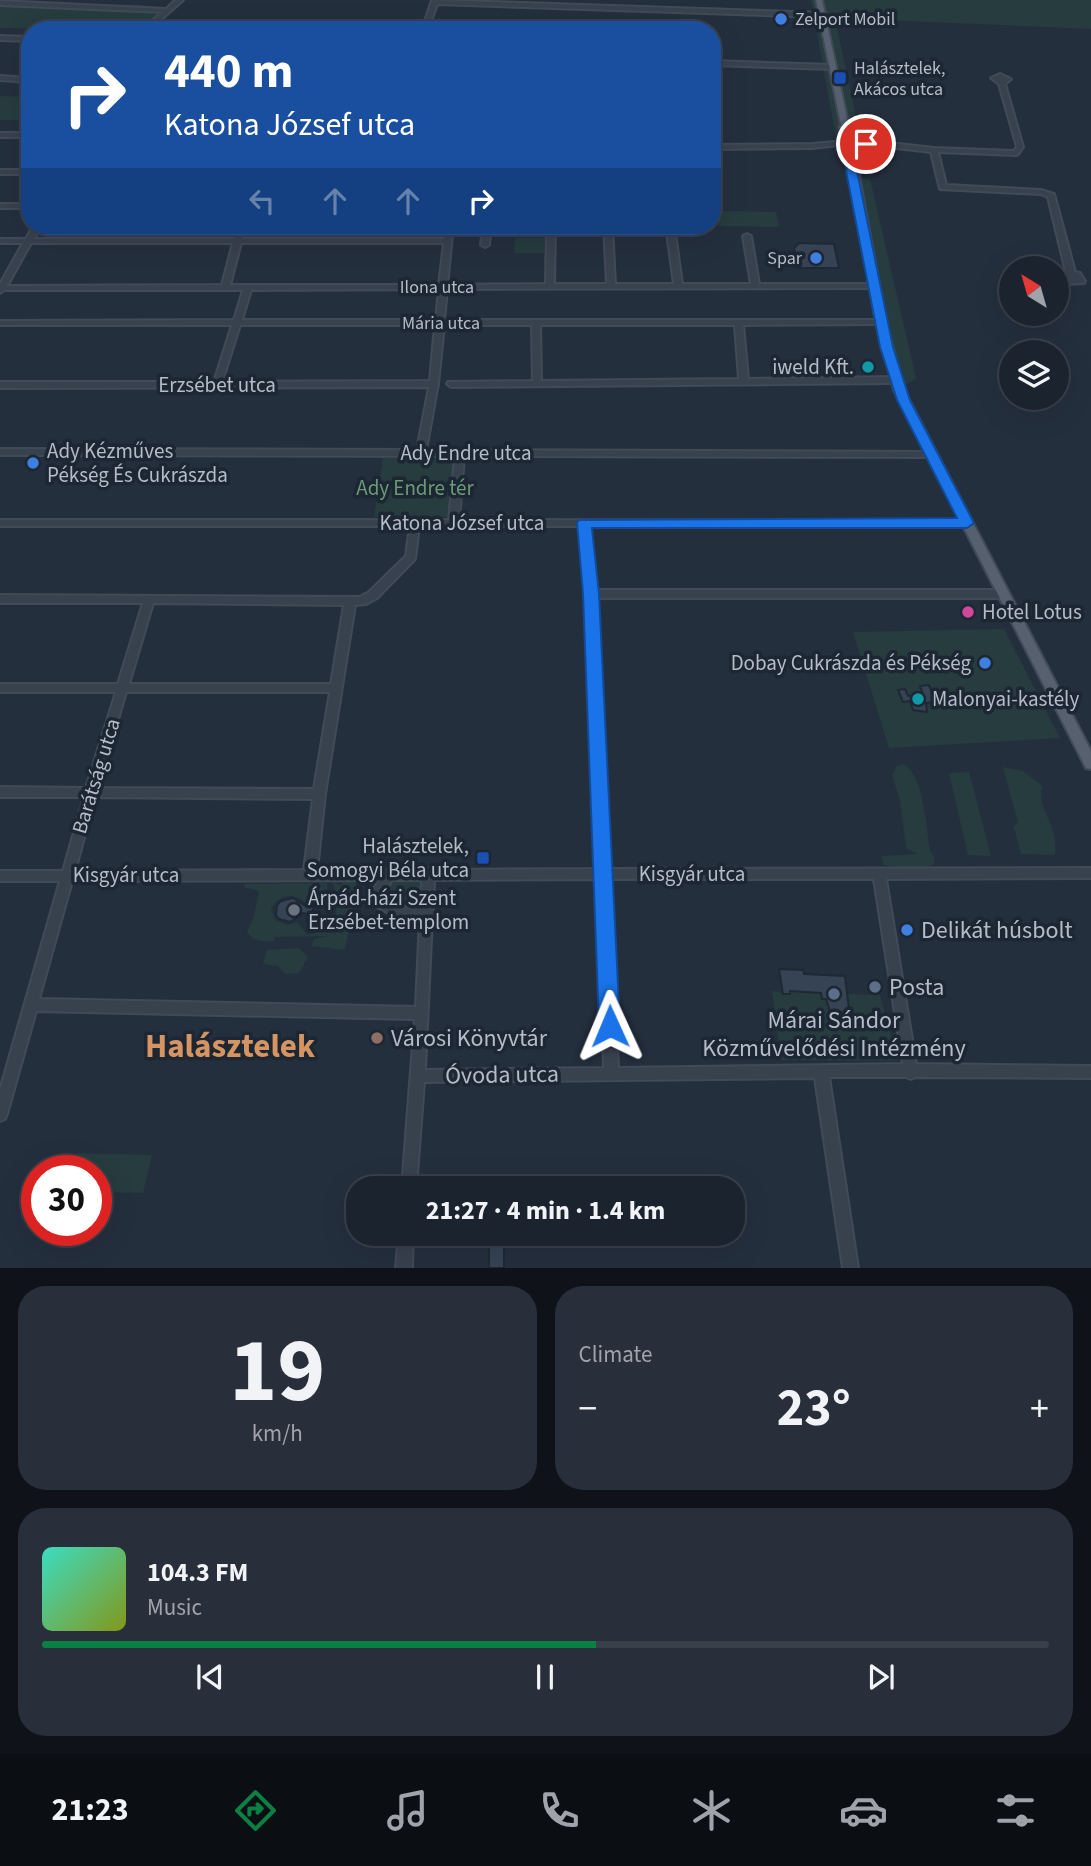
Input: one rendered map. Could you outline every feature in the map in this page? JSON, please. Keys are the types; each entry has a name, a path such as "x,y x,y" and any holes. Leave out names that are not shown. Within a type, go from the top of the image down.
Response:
{"main road":[{"path":"818,0 881,322 896,380 931,454 1091,764"},
{"path":"843,126 863,146"},
{"path":"848,146 863,146"},
{"path":"851,167 863,146"}],"street":[{"path":"155,21 180,0"},
{"path":"428,21 435,1 821,15"},
{"path":"0,3 167,11"},
{"path":"0,38 21,39"},
{"path":"721,63 832,67"},
{"path":"0,78 21,79"},
{"path":"863,146 1012,154 1019,151 1002,83"},
{"path":"0,135 21,135"},
{"path":"721,147 848,146"},
{"path":"934,150 943,187 1041,192 1051,196 1071,274"},
{"path":"0,172 21,172"},
{"path":"0,206 21,206"},
{"path":"1,289 32,235"},
{"path":"225,288 239,235"},
{"path":"421,452 434,384 448,235"},
{"path":"485,245 486,235"},
{"path":"550,287 551,235"},
{"path":"608,235 611,287"},
{"path":"671,235 678,286"},
{"path":"747,236 756,287"},
{"path":"0,241 447,241"},
{"name":"Ilona utca","path":"1,289 875,286"},
{"path":"217,384 248,288"},
{"path":"739,322 744,382"},
{"name":"Mária utca","path":"0,323 881,322"},
{"path":"536,323 537,383"},
{"path":"451,384 896,380"},
{"name":"Erzsébet utca","path":"0,385 434,384"},
{"name":"Ady Endre utca","path":"0,452 931,454"},
{"path":"454,523 460,453"},
{"name":"Katona József utca","path":"0,523 967,523"},
{"path":"0,599 362,601 373,596 411,557 415,523"},
{"path":"584,523 591,594 611,1073"},
{"path":"591,594 1003,594"},
{"name":"Barátság utca","path":"0,1114 91,792 149,600"},
{"path":"310,875 319,794 350,601"},
{"path":"0,688 336,688"},
{"path":"0,792 319,794"},
{"path":"410,1176 422,1013 428,873"},
{"name":"Kisgyár utca","path":"0,876 1091,873"},
{"path":"389,874 379,890 381,903 393,911 428,913"},
{"path":"879,874 911,1073"},
{"path":"32,1005 422,1013"},
{"path":"821,1072 850,1268"},
{"name":"Óvoda utca","path":"416,1076 1091,1072"},
{"path":"404,1268 405,1246"}],"green space":[{"path":"811,0 1091,0 1091,29 835,18 860,136 836,137"},
{"path":"0,2 139,5 172,9 159,21 21,21 21,28 0,28"},
{"path":"0,96 21,97 21,120 0,120"},
{"path":"856,177 870,179 916,378 907,384 901,377"},
{"path":"721,211 776,212 779,227 721,226"},
{"path":"129,235 180,235 179,239 128,239"},
{"path":"515,238 544,238 544,253 514,253"},
{"name":"Ady Endre tér","path":"383,458 450,458 455,461 450,517 374,517"},
{"path":"1004,629 1060,738 889,748 853,632"},
{"path":"904,764 911,770 920,791 930,850 934,857 934,864 922,868 884,865 881,856 918,854 906,848 900,800 892,775 897,766"},
{"path":"1003,767 1023,771 1042,786 1042,804 1054,835 1055,855 1021,854 1014,827 1018,822"},
{"path":"969,772 991,856 968,855 949,773"},
{"path":"343,881 357,882 345,950 311,946 314,939 328,936 275,937 273,941 258,941 249,935 247,931 259,893 257,890 245,888 244,884 327,883 327,889 323,890 330,904 322,905 321,899 305,902 286,896 271,909 275,920 288,925 297,922 307,935 326,928 335,918 333,883 341,885"},
{"path":"420,881 417,893 406,905 399,906 388,900 387,885 393,882"},
{"path":"299,948 308,957 299,973 285,974 278,966 263,964 267,950"},
{"path":"772,991 789,994 790,991 821,993 829,1008 830,1018 847,1019 847,994 880,995 898,1061 781,1060"},
{"path":"77,1153 152,1155 143,1193 112,1192 112,1155"}],"building":[{"name":"Spar","path":"799,243 834,244 839,268 798,268 794,248"},
{"name":"Malonyai-kastély","path":"929,685 936,702 926,703 927,712 913,710 910,701 903,702 898,690 905,689 908,696 923,694 920,686"},
{"name":"Árpád-házi Szent Erzsébet-templom","path":"293,898 304,905 314,904 312,915 303,913 290,922 279,919 276,915 277,905"},
{"name":"Márai Sándor Közművelődési Intézmény","path":"779,969 803,970 804,974 845,976 849,1009 846,1009 847,1019 830,1018 826,999 822,999 821,993 790,991 790,994 783,994"},
{"path":"489,1246 504,1246 504,1268 489,1268"}],"place":[{"name":"Zelport Mobil","path":"781,19"},
{"name":"Halásztelek, Akácos utca","path":"840,78"},
{"name":"Spar","path":"816,258"},
{"name":"iweld Kft.","path":"868,367"},
{"name":"Ady Kézműves Pékség És Cukrászda","path":"33,463"},
{"name":"Hotel Lotus","path":"968,612"},
{"name":"Dobay Cukrászda és Pékség","path":"985,663"},
{"name":"Malonyai-kastély","path":"918,699"},
{"name":"Halásztelek, Somogyi Béla utca","path":"483,858"},
{"name":"Árpád-házi Szent Erzsébet-templom","path":"294,910"},
{"name":"Delikát húsbolt","path":"907,930"},
{"name":"Posta","path":"875,987"},
{"name":"Márai Sándor Közművelődési Intézmény","path":"834,994"},
{"name":"Városi Könyvtár","path":"377,1038"}],"district":[{"name":"Halásztelek","path":"230,1046"}],"route":[{"path":"610,1026 591,594 584,523 967,523 899,390 886,347 851,167 860,153 867,148 866,144"}]}
